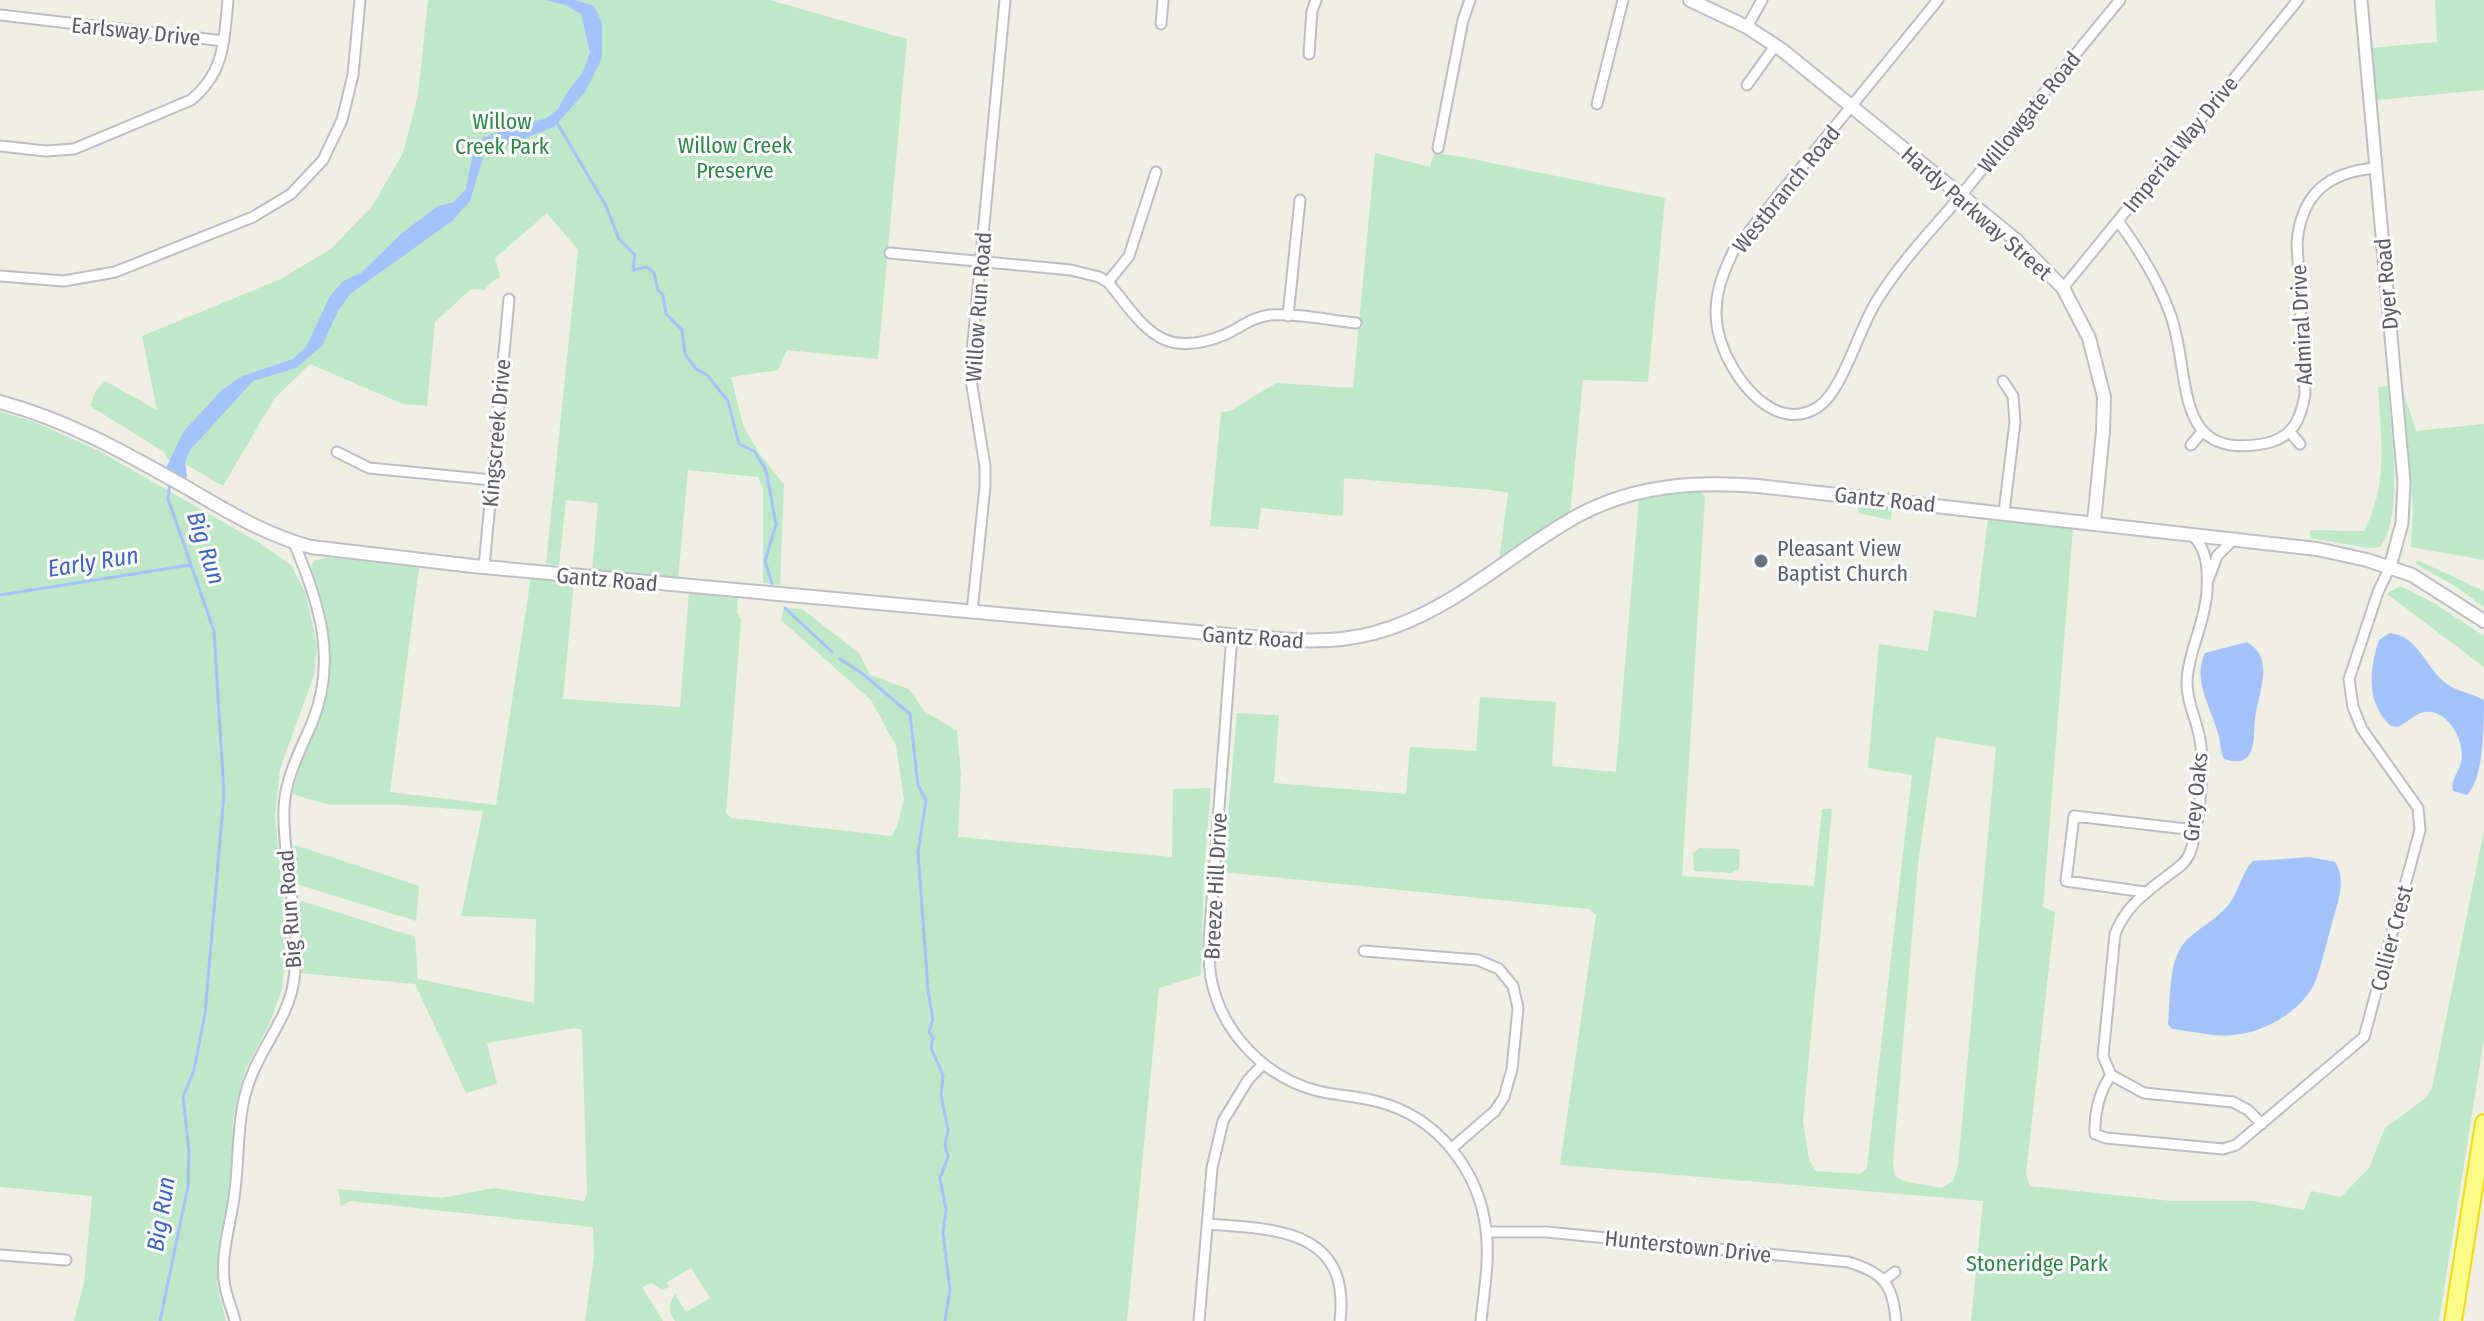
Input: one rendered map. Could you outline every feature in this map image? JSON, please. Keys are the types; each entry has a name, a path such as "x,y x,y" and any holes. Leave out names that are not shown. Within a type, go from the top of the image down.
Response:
{"highway":[{"path":"2453,1321 2484,1123"}],"main road":[{"name":"Hardy Parkway Street","path":"1690,0 1747,27 1775,46 2016,240 2063,288 2089,338 2104,397 2094,522"},
{"name":"Gantz Road","path":"0,402 52,418 98,437 254,525 294,543 367,555 484,567 1232,635 1313,641 1377,632 1452,600 1579,515 1613,500 1669,486 1713,483 2004,512 2317,549 2390,567 2428,583 2484,621"}],"street":[{"path":"0,146 62,152 191,100 211,80 221,59 228,0"},
{"path":"0,276 64,281 115,272 253,217 291,194 323,160 342,120 353,75 360,0"},
{"name":"Willow Run Road","path":"972,612 985,466 970,374 1005,0"},
{"path":"1161,24 1163,0"},
{"path":"1309,54 1312,11 1316,0"},
{"path":"1438,148 1463,20 1470,0"},
{"path":"1597,104 1623,0"},
{"path":"1747,27 1762,0"},
{"name":"Westbranch Road","path":"1800,413 1770,409 1752,393 1729,361 1719,339 1716,304 1720,282 1734,250 1938,0"},
{"name":"Willowgate Road","path":"1800,413 1817,408 1831,396 1876,301 1896,272 2120,0"},
{"name":"Imperial Way Drive","path":"2063,288 2298,0"},
{"name":"Dyer Road","path":"2361,0 2404,482 2402,523 2390,567"},
{"name":"Earlsway Drive","path":"0,15 224,41"},
{"path":"1747,85 1775,46"},
{"name":"Admiral Drive","path":"2290,432 2299,421 2305,394 2298,226 2304,209 2328,181 2361,169 2376,168"},
{"path":"1108,282 1129,256 1156,172"},
{"path":"1288,316 1300,200"},
{"path":"2118,221 2157,280 2172,319 2193,419 2203,431 2218,441 2252,446 2279,440 2290,432 2300,444"},
{"path":"890,253 1071,270 1108,282 1148,331 1173,342 1203,342 1269,315 1356,323"},
{"name":"Kingscreek Drive","path":"484,567 509,299"},
{"path":"2003,381 2013,396 2015,422 2004,512"},
{"path":"2191,445 2203,431"},
{"path":"337,452 369,468 492,480"},
{"name":"Grey Oaks","path":"2111,1075 2103,1056 2115,934 2121,916 2145,892 2184,863 2189,856 2195,830 2202,751 2187,685 2190,661 2206,610 2207,585 2204,552 2197,539 2189,533"},
{"name":"Grey Oaks","path":"2207,585 2217,556 2236,538"},
{"name":"Big Run Road","path":"235,1321 223,1277 237,1174 238,1126 253,1072 277,1026 293,985 295,943 284,805 289,780 318,708 325,676 326,652 322,625 310,582 294,543"},
{"name":"Collier Crest","path":"2111,1075 2104,1085 2094,1119 2095,1134 2106,1138 2223,1149 2236,1145 2364,1037 2420,830 2418,808 2362,729 2353,707 2349,679 2378,592 2390,567"},
{"name":"Breeze Hill Drive","path":"1232,635 1209,941 1211,977 1220,1009 1244,1045 1263,1064 1289,1081 1319,1091 1381,1102 1406,1112 1432,1129 1452,1148 1475,1186 1487,1232 1481,1321"},
{"path":"2145,892 2066,881 2074,816 2195,830"},
{"path":"1364,951 1478,960 1499,969 1513,986 1518,1008 1512,1069 1504,1097 1495,1111 1452,1148"},
{"path":"1199,1321 1212,1168 1223,1121 1248,1080 1263,1064"},
{"path":"2111,1075 2144,1093 2233,1102 2248,1110 2262,1124"},
{"path":"1207,1224 1278,1230 1312,1243 1335,1271 1340,1288 1340,1321"},
{"name":"Hunterstown Drive","path":"1487,1232 1547,1232 1848,1262 1867,1267 1884,1280"},
{"path":"0,1255 66,1260"},
{"path":"1895,1272 1884,1280 1894,1299 1896,1321"}],"green space":[{"path":"428,0 769,0 907,39 878,359 787,350 778,370 731,377 743,425 759,453 784,485 780,585 763,583 763,489 758,477 688,470 678,580 592,571 598,503 566,500 559,565 546,564 578,250 547,213 495,258 500,277 485,290 471,289 435,322 427,406 403,404 310,364 274,399 223,486 173,457 169,461 164,452 90,406 96,390 105,381 157,410 142,336 281,279 332,248 373,205 403,153 418,95"},
{"path":"2435,0 2484,0 2484,90 2377,100 2370,48 2437,42"},
{"path":"1375,153 1430,167 1434,153 1462,157 1665,198 1648,382 1583,380 1570,514 1499,561 1508,493 1491,490 1344,478 1343,516 1261,508 1258,529 1210,526 1221,412 1230,411 1276,383 1353,388"},
{"path":"2388,386 2394,493 2388,533 2380,547 2369,548 2310,538 2310,530 2364,531 2377,495 2382,460 2378,387"},
{"path":"2404,394 2416,431 2484,424 2484,560 2411,547 2413,510"},
{"path":"0,412 32,421 97,450 260,543 291,565 305,592 317,645 314,675 280,769 275,816 287,945 282,989 269,1025 245,1070 233,1119 232,1166 217,1284 226,1321 74,1321 84,1283 92,1196 0,1187"},
{"name":"Stoneridge Park","path":"1698,491 1705,496 1682,876 1814,886 1822,809 1832,809 1803,1121 1809,1160 1816,1171 1860,1174 1867,1168 1912,775 1868,768 1879,644 1928,651 1934,610 1976,617 1988,518 2073,527 2043,907 2055,912 2026,1174 2030,1186 2172,1201 2252,1201 2304,1210 2311,1191 2341,1197 2369,1168 2385,1128 2427,1097 2432,1088 2484,831 2484,1039 2439,1321 1971,1321 1983,1201 1560,1165 1596,915 1589,909 1223,872 1237,713 1279,715 1274,783 1406,794 1410,747 1476,751 1480,697 1556,702 1552,766 1616,772 1639,499 1664,493","holes":["1936,737 1996,747 1958,1166 1953,1181 1942,1188 1903,1181 1895,1176 1893,1162 1918,864"]},
{"path":"1859,503 1892,507 1891,520 1858,513"},
{"path":"328,557 419,568 390,792 496,805 531,577 574,581 563,699 680,707 689,592 738,596 737,612 741,620 726,814 732,818 892,836 904,799 896,746 871,700 781,620 784,608 802,609 859,653 870,675 909,689 924,711 957,731 961,774 958,837 1172,857 1173,789 1211,788 1204,871 1201,975 1159,988 1127,1321 675,1321 670,1308 675,1294 686,1312 710,1298 691,1268 667,1282 669,1287 662,1290 652,1283 642,1287 663,1321 585,1321 594,1256 593,1227 350,1201 341,1206 338,1189 442,1198 493,1188 584,1201 587,1194 582,1030 574,1028 487,1043 497,1084 466,1093 415,984 300,973 296,899 415,937 418,979 534,1003 536,919 461,916 483,811 398,805 330,805 292,794 326,676 327,631 311,567 314,561"},
{"path":"2417,560 2484,591 2484,607 2416,564"},
{"path":"2400,586 2434,603 2484,636 2484,667 2387,594"},
{"path":"295,845 419,886 416,921 293,883 290,851"},
{"path":"1699,848 1740,849 1739,869 1731,873 1694,871 1693,853"}],"water":[{"path":"545,0 575,0 594,6 602,23 602,58 585,92 554,127 484,154 470,201 452,221 350,294 338,311 322,346 296,368 253,381 191,449 185,462 187,477 181,482 164,472 184,431 222,390 242,376 293,359 306,347 330,296 343,281 361,273 402,233 438,206 454,202 466,189 475,141 519,124 545,119 558,109 583,72 590,52 581,14 565,5"},
{"path":"2390,633 2400,635 2415,646 2447,684 2484,700 2480,764 2473,787 2467,795 2453,791 2462,754 2458,737 2448,721 2441,715 2425,712 2398,727 2391,726 2377,708 2372,686 2373,663 2379,640"},
{"path":"2247,642 2261,658 2263,677 2251,751 2248,757 2235,761 2224,759 2204,694 2202,664 2205,653"},
{"path":"2310,857 2335,862 2341,885 2316,980 2302,1001 2270,1025 2245,1033 2218,1035 2172,1029 2168,1024 2172,977 2183,944 2229,904 2253,861"}],"waterway":[{"path":"556,121 606,206 619,239 635,255 633,270 647,267 654,273 658,290 663,295 666,314 682,330 685,354 728,401 739,444 754,451 766,470 776,524 765,561 772,584"},
{"name":"Big Run","path":"160,1321 188,1186 189,1151 183,1097 194,1070 205,1014 224,794 214,631 168,499 170,480"},
{"name":"Early Run","path":"0,595 190,565"},
{"path":"785,608 832,652"},
{"path":"840,659 863,674 910,714 918,785 926,800 918,852 933,1020 929,1032 933,1038 931,1048 943,1075 941,1095 948,1130 945,1145 948,1157 940,1178 946,1210 943,1233 950,1290 945,1321"}],"place":[{"name":"Pleasant View Baptist Church","path":"1761,561"}],"park label":[{"name":"Willow Creek Park","path":"502,134"},
{"name":"Willow Creek Preserve","path":"735,158"}]}
